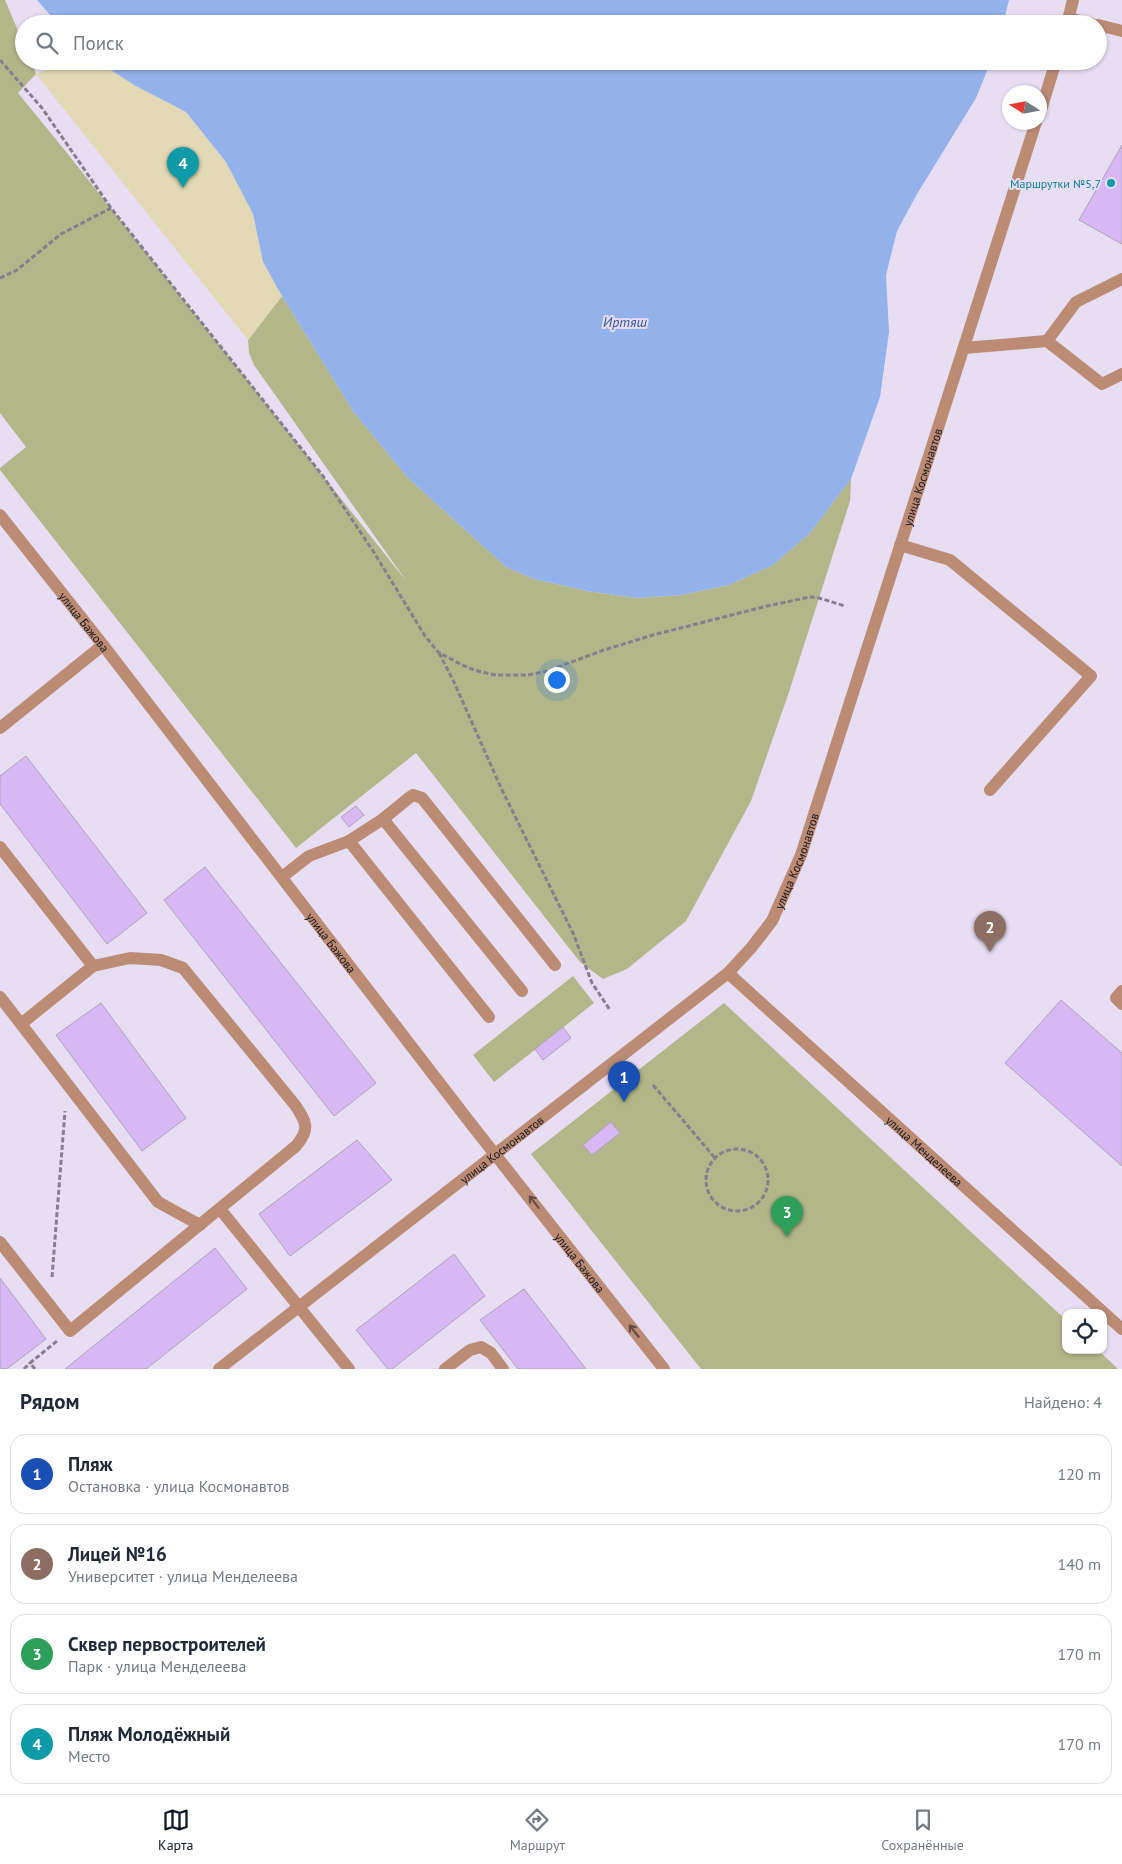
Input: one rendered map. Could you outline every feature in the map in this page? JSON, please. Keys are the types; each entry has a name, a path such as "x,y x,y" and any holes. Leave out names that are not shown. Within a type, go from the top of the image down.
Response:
{"street":[{"path":"1069,15 1073,0"},
{"path":"1107,27 1122,31"},
{"path":"1047,90 1053,70"},
{"name":"улица Космонавтов","path":"219,1369 728,973 772,921 801,855 1033,130"},
{"path":"1047,341 1076,302 1122,279"},
{"path":"964,348 1047,341 1102,384 1122,374"},
{"name":"улица Бажова","path":"0,515 103,645 664,1369"},
{"path":"900,545 950,560 1091,676 990,790"},
{"path":"0,728 103,645"},
{"path":"282,877 310,856 349,841 383,819 413,795 422,798 555,965"},
{"path":"383,819 522,992"},
{"path":"349,841 489,1017"},
{"path":"0,848 93,966"},
{"path":"0,1242 70,1331 296,1146 303,1137 306,1127 304,1118 296,1105 183,968 161,960 130,958 93,966 21,1024"},
{"name":"улица Менделеева","path":"728,973 1122,1329"},
{"path":"1122,991 1116,998 1122,1004"},
{"path":"0,997 158,1202 200,1225"},
{"path":"220,1209 348,1369"},
{"path":"445,1369 470,1350 481,1347 491,1353 504,1369"}],"path":[{"path":"0,60 42,108 111,208 323,476 375,554 425,636 438,652 453,680 502,790 573,934 592,983 610,1010"},
{"path":"0,278 17,270 62,234 111,208"},
{"path":"438,652 474,670 495,675 528,675 547,671 604,650 653,635 767,606 810,597 845,606"},
{"path":"50,1305 68,1085"},
{"path":"653,1085 714,1158"},
{"path":"739,1149 752,1153 762,1162 767,1174 767,1188 762,1200 750,1209 736,1212 722,1208 711,1198 706,1185 707,1170 714,1158 726,1151 739,1149"},
{"path":"24,1369 70,1331"},
{"path":"30,1363 35,1369"}],"green space":[{"path":"0,0 5,0 15,24 15,70 34,70 36,74 18,93 407,582 254,365 249,353 248,340 282,296 353,411 408,478 506,567 534,579 587,591 637,598 681,595 729,585 773,565 809,534 851,479 850,501 789,692 751,801 686,921 627,969 603,979 580,962 416,753 296,848 0,470 26,447 0,413"},
{"path":"573,976 594,1003 494,1082 473,1055"},
{"path":"724,1003 1062,1316 1062,1354 1102,1354 1118,1369 701,1369 531,1154"}],"sand":[{"path":"46,70 111,70 134,85 186,112 226,162 253,214 263,262 282,296 248,340 36,74"}],"water":[{"path":"37,0 1009,0 1005,15 50,15"},
{"name":"Иртяш","path":"111,70 987,70 976,98 917,194 897,231 886,275 889,332 880,397 851,479 809,534 773,565 729,585 681,595 637,598 587,591 534,579 506,567 408,478 353,411 282,296 263,262 253,214 226,162 186,112 134,85"}],"building":[{"name":"Маршрутки №5,7","path":"1122,145 1122,244 1079,220"},
{"path":"26,756 147,913 107,944 0,804 0,776"},
{"path":"356,806 364,815 349,827 341,817"},
{"path":"205,867 376,1083 334,1116 164,900"},
{"path":"1061,1000 1122,1053 1122,1166 1005,1063"},
{"path":"101,1003 186,1118 142,1151 56,1035"},
{"path":"563,1027 571,1038 543,1060 535,1049"},
{"path":"611,1122 620,1133 592,1155 583,1145"},
{"path":"357,1140 392,1180 290,1256 259,1214"},
{"path":"215,1248 247,1289 146,1369 65,1369"},
{"path":"454,1254 485,1296 392,1369 388,1369 356,1330"},
{"path":"0,1278 46,1339 7,1369 0,1368"},
{"path":"524,1289 586,1369 518,1369 480,1320"}],"place":[{"name":"Маршрутки №5,7","path":"1111,183"},
{"name":"Пляж Молодёжный","path":"183,188"},
{"name":"Лицей №16","path":"990,952"},
{"name":"Пляж","path":"624,1102"},
{"name":"Сквер первостроителей","path":"787,1237"}]}
